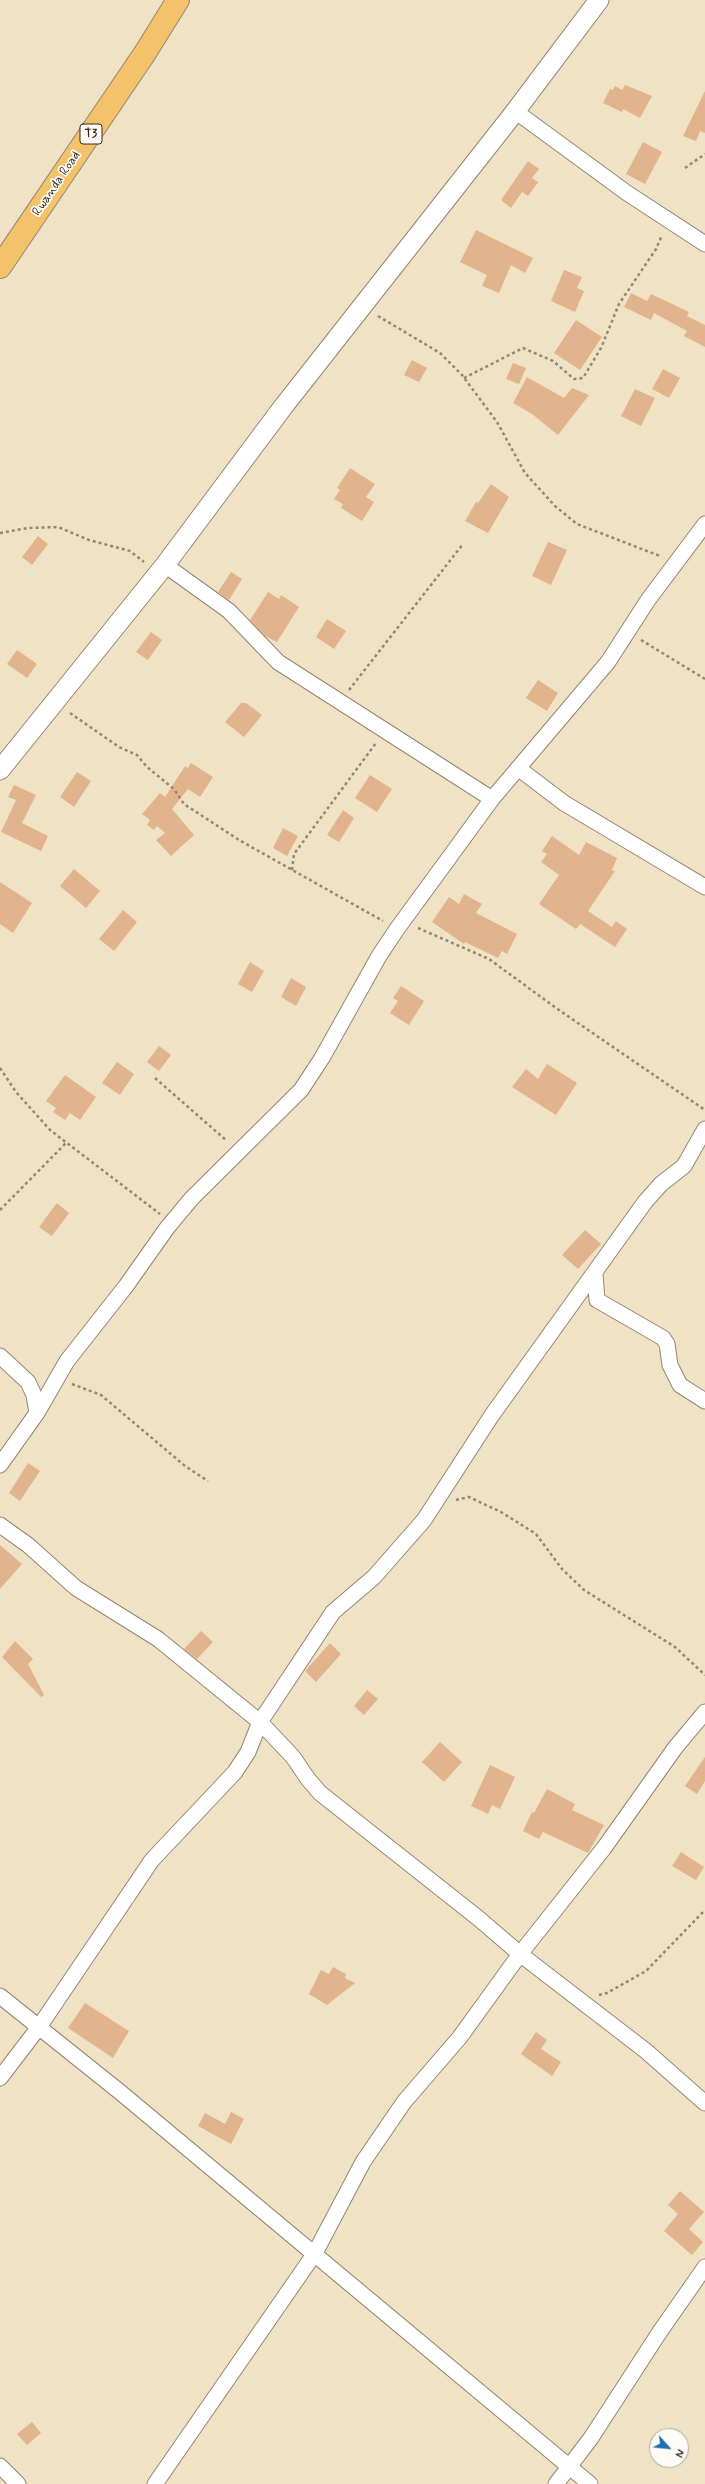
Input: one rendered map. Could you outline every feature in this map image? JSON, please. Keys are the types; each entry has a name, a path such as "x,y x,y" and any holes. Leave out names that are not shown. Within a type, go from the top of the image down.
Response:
{"highway":[{"name":"Rwanda Road","path":"0,267 145,53 178,0"}],"street":[{"path":"0,770 161,570 283,407 515,111 599,0"},
{"path":"515,111 594,170 705,244"},
{"path":"0,1465 37,1414 67,1361 171,1223 192,1198 301,1090 322,1058 378,956 397,929 492,799 585,692 628,632 648,600 675,562 705,524"},
{"path":"161,570 228,611 271,656 492,799"},
{"path":"518,768 564,803 705,887"},
{"path":"0,2078 39,2027 152,1860 235,1772 248,1752 260,1722 333,1612 374,1577 424,1520 492,1415 652,1193 684,1166 705,1129"},
{"path":"594,1274 597,1300 663,1338 667,1344 670,1365 680,1385 705,1401"},
{"path":"0,1356 28,1382 34,1394 37,1414"},
{"path":"0,1525 28,1545 76,1588 158,1639 260,1722 293,1757 308,1780 320,1793 478,1918 520,1954 646,2051 705,2104"},
{"path":"155,2484 315,2253 341,2200 371,2150 404,2102 460,2036 520,1954 604,1848 675,1748 705,1712"},
{"path":"0,1996 315,2253 590,2484"},
{"path":"556,2484 591,2438 659,2333 705,2267"},
{"path":"0,2466 18,2484"}],"path":[{"path":"686,168 705,154"},
{"path":"464,378 523,348 553,361 574,379 583,378 601,348 619,304 656,249 668,220"},
{"path":"361,307 440,353 464,378 497,422 525,473 555,506 577,524 675,562"},
{"path":"0,533 28,528 58,527 89,540 130,551 161,570"},
{"path":"340,701 463,544"},
{"path":"628,632 705,679"},
{"path":"64,715 71,712 90,729 106,736 119,747 137,755 147,767 174,789 184,804 239,840 342,896 397,929 421,928 489,959 556,1008 705,1110"},
{"path":"292,870 294,854 385,729"},
{"path":"0,1068 16,1092 50,1130 171,1223"},
{"path":"155,1078 239,1152"},
{"path":"0,1210 66,1143"},
{"path":"51,1389 72,1384 100,1395 184,1466 208,1480"},
{"path":"445,1488 456,1500 468,1497 501,1512 536,1534 562,1569 584,1590 675,1647 705,1675"},
{"path":"579,1999 607,1993 646,1972 705,1910"}],"building":[{"path":"625,85 652,96 640,118 623,109 622,112 603,103 610,89 613,90 615,86 622,90"},
{"path":"705,91 705,133 700,131 696,141 683,136"},
{"path":"643,142 662,152 645,184 626,174"},
{"path":"528,161 539,169 532,178 538,182 528,196 522,192 511,208 501,200"},
{"path":"476,230 533,258 525,273 511,265 499,293 482,286 487,275 460,262"},
{"path":"564,270 582,277 577,288 584,291 575,312 551,301"},
{"path":"631,293 647,301 651,294 689,312 687,316 705,325 705,347 684,336 687,331 654,313 651,320 624,307"},
{"path":"576,320 602,337 580,370 554,353"},
{"path":"412,360 427,368 419,382 404,375"},
{"path":"513,363 526,368 519,384 506,379"},
{"path":"663,369 680,378 669,398 652,389"},
{"path":"527,377 564,398 572,388 589,395 558,435 532,414 513,403"},
{"path":"635,389 655,398 641,426 621,416"},
{"path":"350,468 375,484 366,497 374,502 362,521 341,508 343,504 334,499 340,490 337,488"},
{"path":"491,484 509,497 488,533 465,521 476,502 478,503"},
{"path":"38,536 48,544 32,565 22,557"},
{"path":"548,542 567,550 551,585 532,576"},
{"path":"231,572 242,579 229,600 218,592"},
{"path":"268,592 279,599 281,595 299,607 277,642 265,636 250,620"},
{"path":"327,619 346,631 334,649 316,637"},
{"path":"151,632 162,640 148,660 136,652"},
{"path":"17,650 37,664 27,678 7,664"},
{"path":"538,680 558,693 547,711 526,698"},
{"path":"241,703 246,703 262,715 244,737 225,722"},
{"path":"191,763 213,777 200,797 188,789 172,809 194,835 171,856 156,840 165,833 157,826 154,830 147,825 150,820 142,814 160,793 165,797 185,766 188,768"},
{"path":"77,772 91,781 74,807 60,797"},
{"path":"370,775 392,789 377,812 355,798"},
{"path":"14,785 36,795 22,823 48,836 41,851 1,832 16,800 8,797"},
{"path":"343,810 354,818 339,842 327,835"},
{"path":"283,828 298,836 287,856 273,848"},
{"path":"552,836 579,855 586,842 617,858 612,870 615,871 588,911 612,927 616,921 627,929 615,947 580,924 576,929 539,904 559,875 541,862 547,854 542,851"},
{"path":"74,869 100,891 86,908 60,886"},
{"path":"0,882 32,903 13,933 0,924"},
{"path":"464,894 482,904 476,913 517,934 507,954 502,951 498,958 465,942 464,944 432,922 449,897 459,904"},
{"path":"123,910 137,922 114,951 99,939"},
{"path":"250,962 264,971 252,992 238,984"},
{"path":"291,978 306,987 296,1006 281,997"},
{"path":"401,986 424,1001 409,1025 390,1013 398,1001 393,998"},
{"path":"159,1046 171,1055 159,1071 147,1062"},
{"path":"117,1062 134,1074 120,1095 102,1083"},
{"path":"547,1064 577,1083 556,1115 512,1087 526,1069 538,1079"},
{"path":"65,1075 96,1097 80,1120 70,1113 65,1120 53,1112 56,1108 46,1101"},
{"path":"57,1203 69,1213 52,1236 39,1227"},
{"path":"585,1230 601,1244 578,1269 562,1255"},
{"path":"28,1463 40,1471 20,1501 9,1493"},
{"path":"0,1545 22,1564 0,1589"},
{"path":"201,1631 213,1642 197,1659 184,1649"},
{"path":"15,1641 33,1659 28,1664 44,1695 41,1697 2,1657"},
{"path":"330,1643 341,1654 316,1682 305,1671"},
{"path":"367,1690 378,1699 364,1715 354,1706"},
{"path":"440,1742 462,1762 444,1782 422,1762"},
{"path":"705,1757 705,1781 697,1794 685,1786"},
{"path":"490,1765 515,1777 500,1809 492,1805 488,1814 471,1806"},
{"path":"547,1789 575,1804 572,1810 604,1825 588,1853 543,1832 539,1839 523,1831 532,1812 534,1813"},
{"path":"681,1852 704,1867 696,1880 672,1866"},
{"path":"333,1967 346,1974 345,1978 355,1983 327,2005 309,1994 321,1970 329,1974"},
{"path":"85,2003 129,2031 113,2058 68,2028"},
{"path":"536,2032 547,2040 541,2049 561,2062 552,2076 521,2054"},
{"path":"231,2112 244,2119 231,2144 198,2126 205,2113 225,2124"},
{"path":"680,2191 704,2212 689,2229 703,2242 692,2255 664,2231 678,2214 668,2205"},
{"path":"32,2422 41,2433 27,2445 17,2434"}]}
